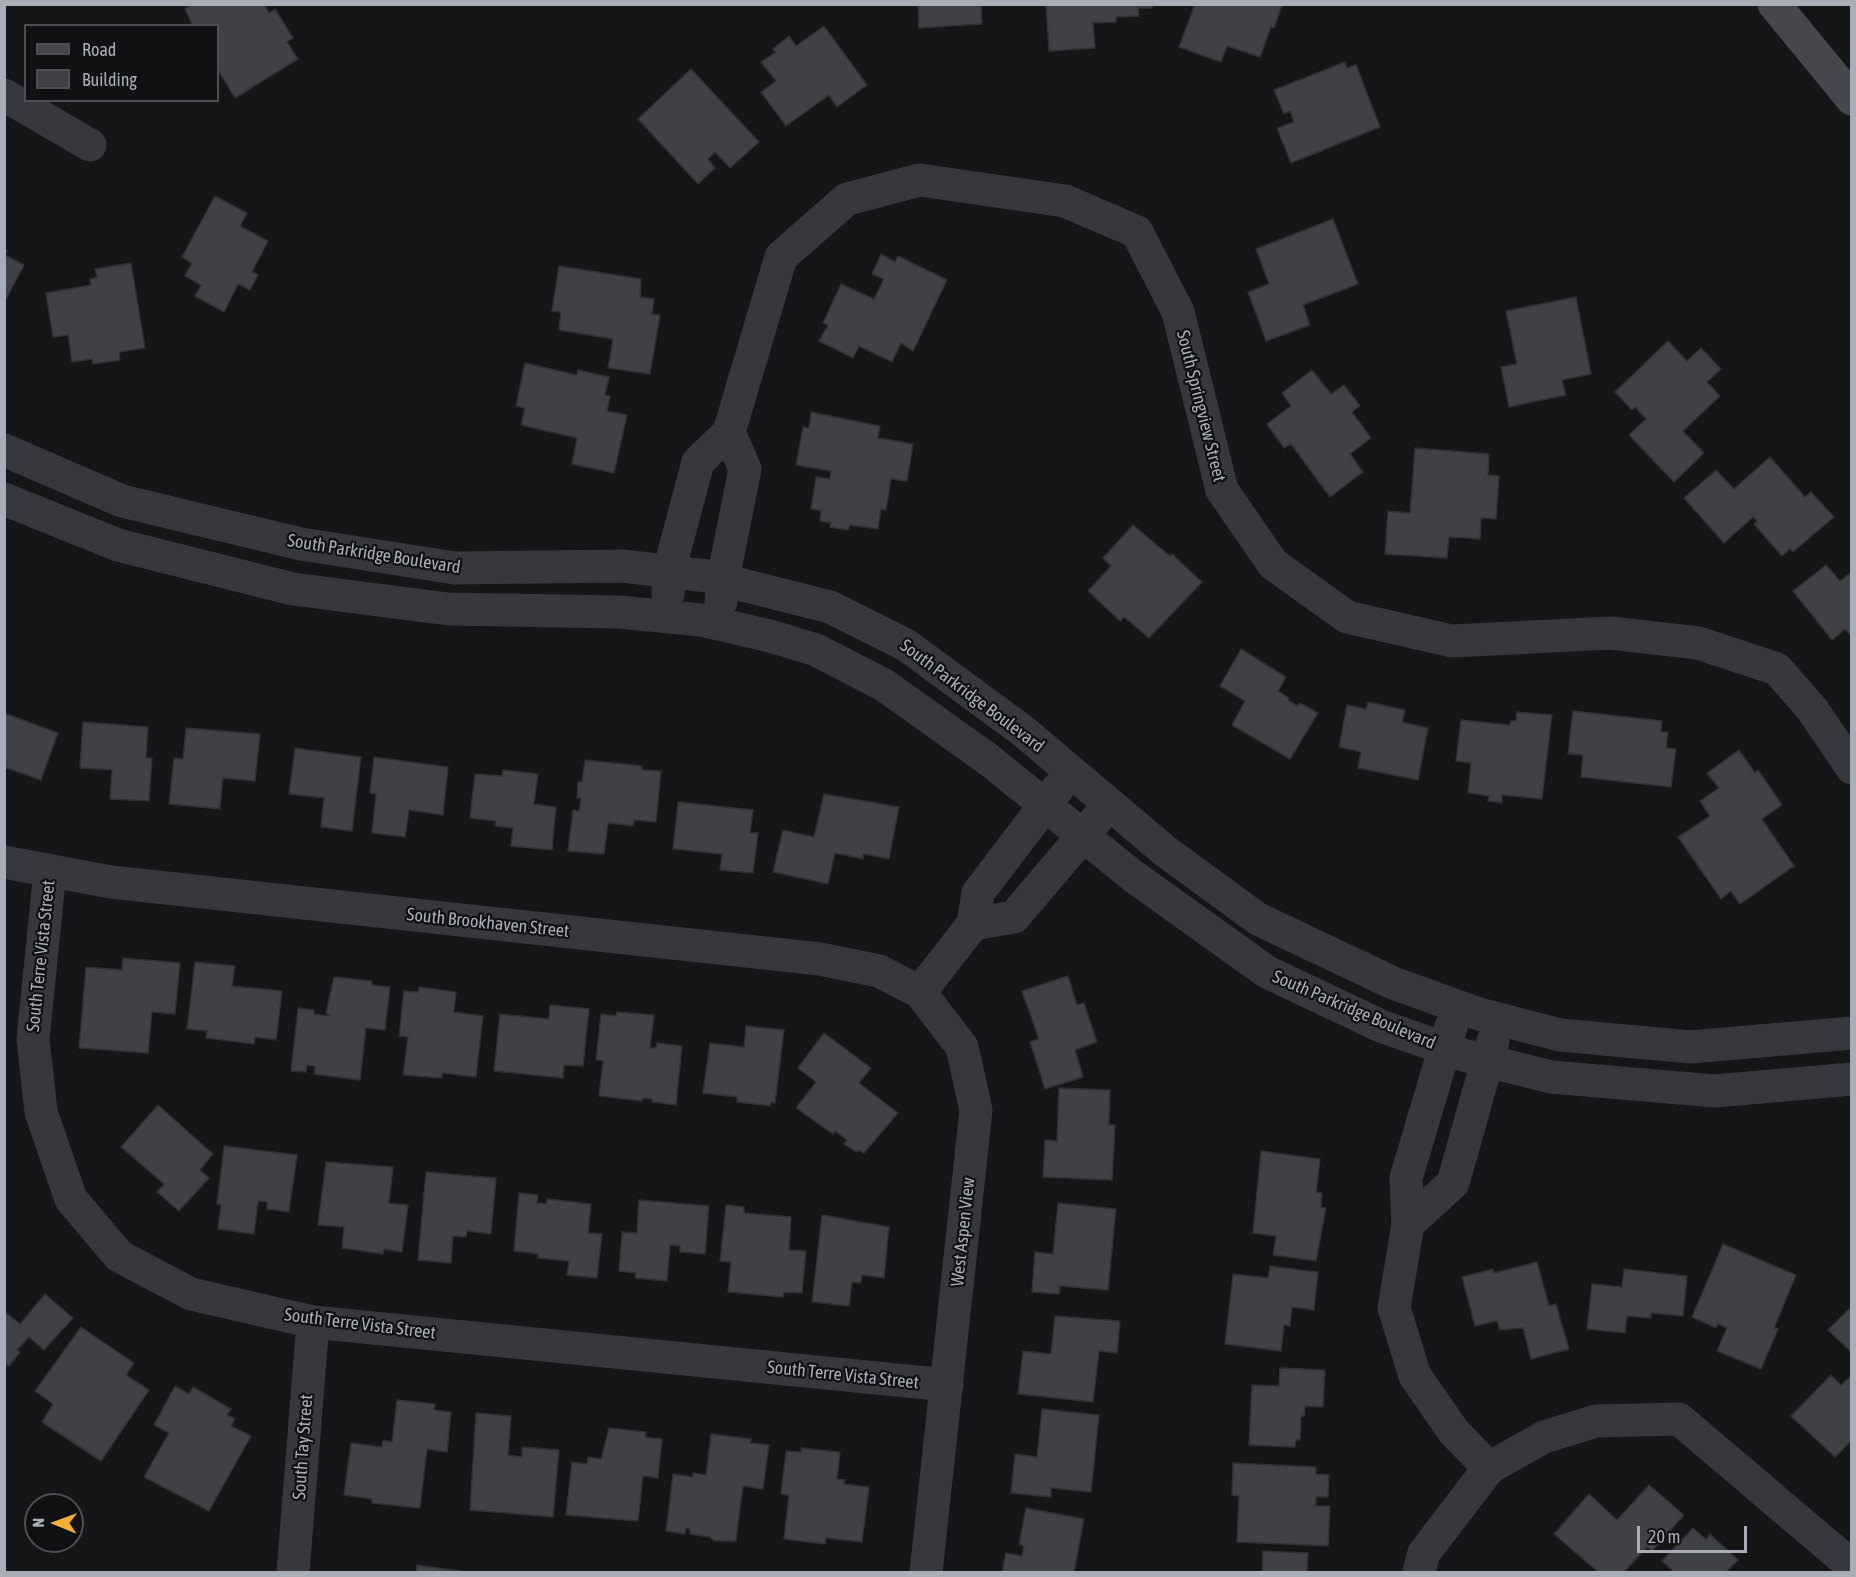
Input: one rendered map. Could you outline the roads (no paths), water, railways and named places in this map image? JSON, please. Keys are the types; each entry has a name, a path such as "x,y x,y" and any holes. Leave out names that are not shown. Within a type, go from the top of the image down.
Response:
{"street":[{"path":"1774,4 1851,99"},
{"path":"4,95 90,145"},
{"name":"South Springview Street","path":"666,617 669,571 698,462 729,432 781,257 847,198 920,180 1065,201 1137,232 1178,312 1222,490 1273,564 1347,617 1452,641 1611,633 1698,643 1777,669 1812,709 1851,768"},
{"path":"720,624 723,579 745,469 729,432"},
{"name":"South Parkridge Boulevard","path":"4,450 122,501 301,544 455,568 622,566 669,571 723,579 830,606 906,645 1023,731 1165,851 1258,919 1393,983 1500,1019 1560,1035 1691,1047 1851,1033"},
{"name":"South Parkridge Boulevard","path":"4,499 118,545 293,589 448,609 619,612 666,617 720,624 816,650 884,685 989,760 1083,836 1267,972 1381,1026 1442,1048 1551,1077 1715,1091 1851,1079"},
{"path":"920,992 973,924 978,893 1044,804 1071,772"},
{"path":"973,924 1014,917 1110,804"},
{"name":"South Brookhaven Street","path":"4,862 111,882 820,958 879,971 920,992"},
{"name":"South Terre Vista Street","path":"50,871 33,1039 41,1112 71,1199 119,1256 191,1294 313,1322 946,1385"},
{"name":"West Aspen View","path":"920,992 962,1047 976,1110 926,1572"},
{"path":"1459,1006 1442,1048 1406,1178 1408,1224 1394,1308 1415,1376 1454,1432 1489,1468"},
{"path":"1408,1224 1453,1183 1500,1019"},
{"name":"South Tay Street","path":"293,1572 313,1322"},
{"path":"1419,1572 1424,1554 1489,1468 1544,1437 1596,1421 1679,1419 1851,1566"}]}
